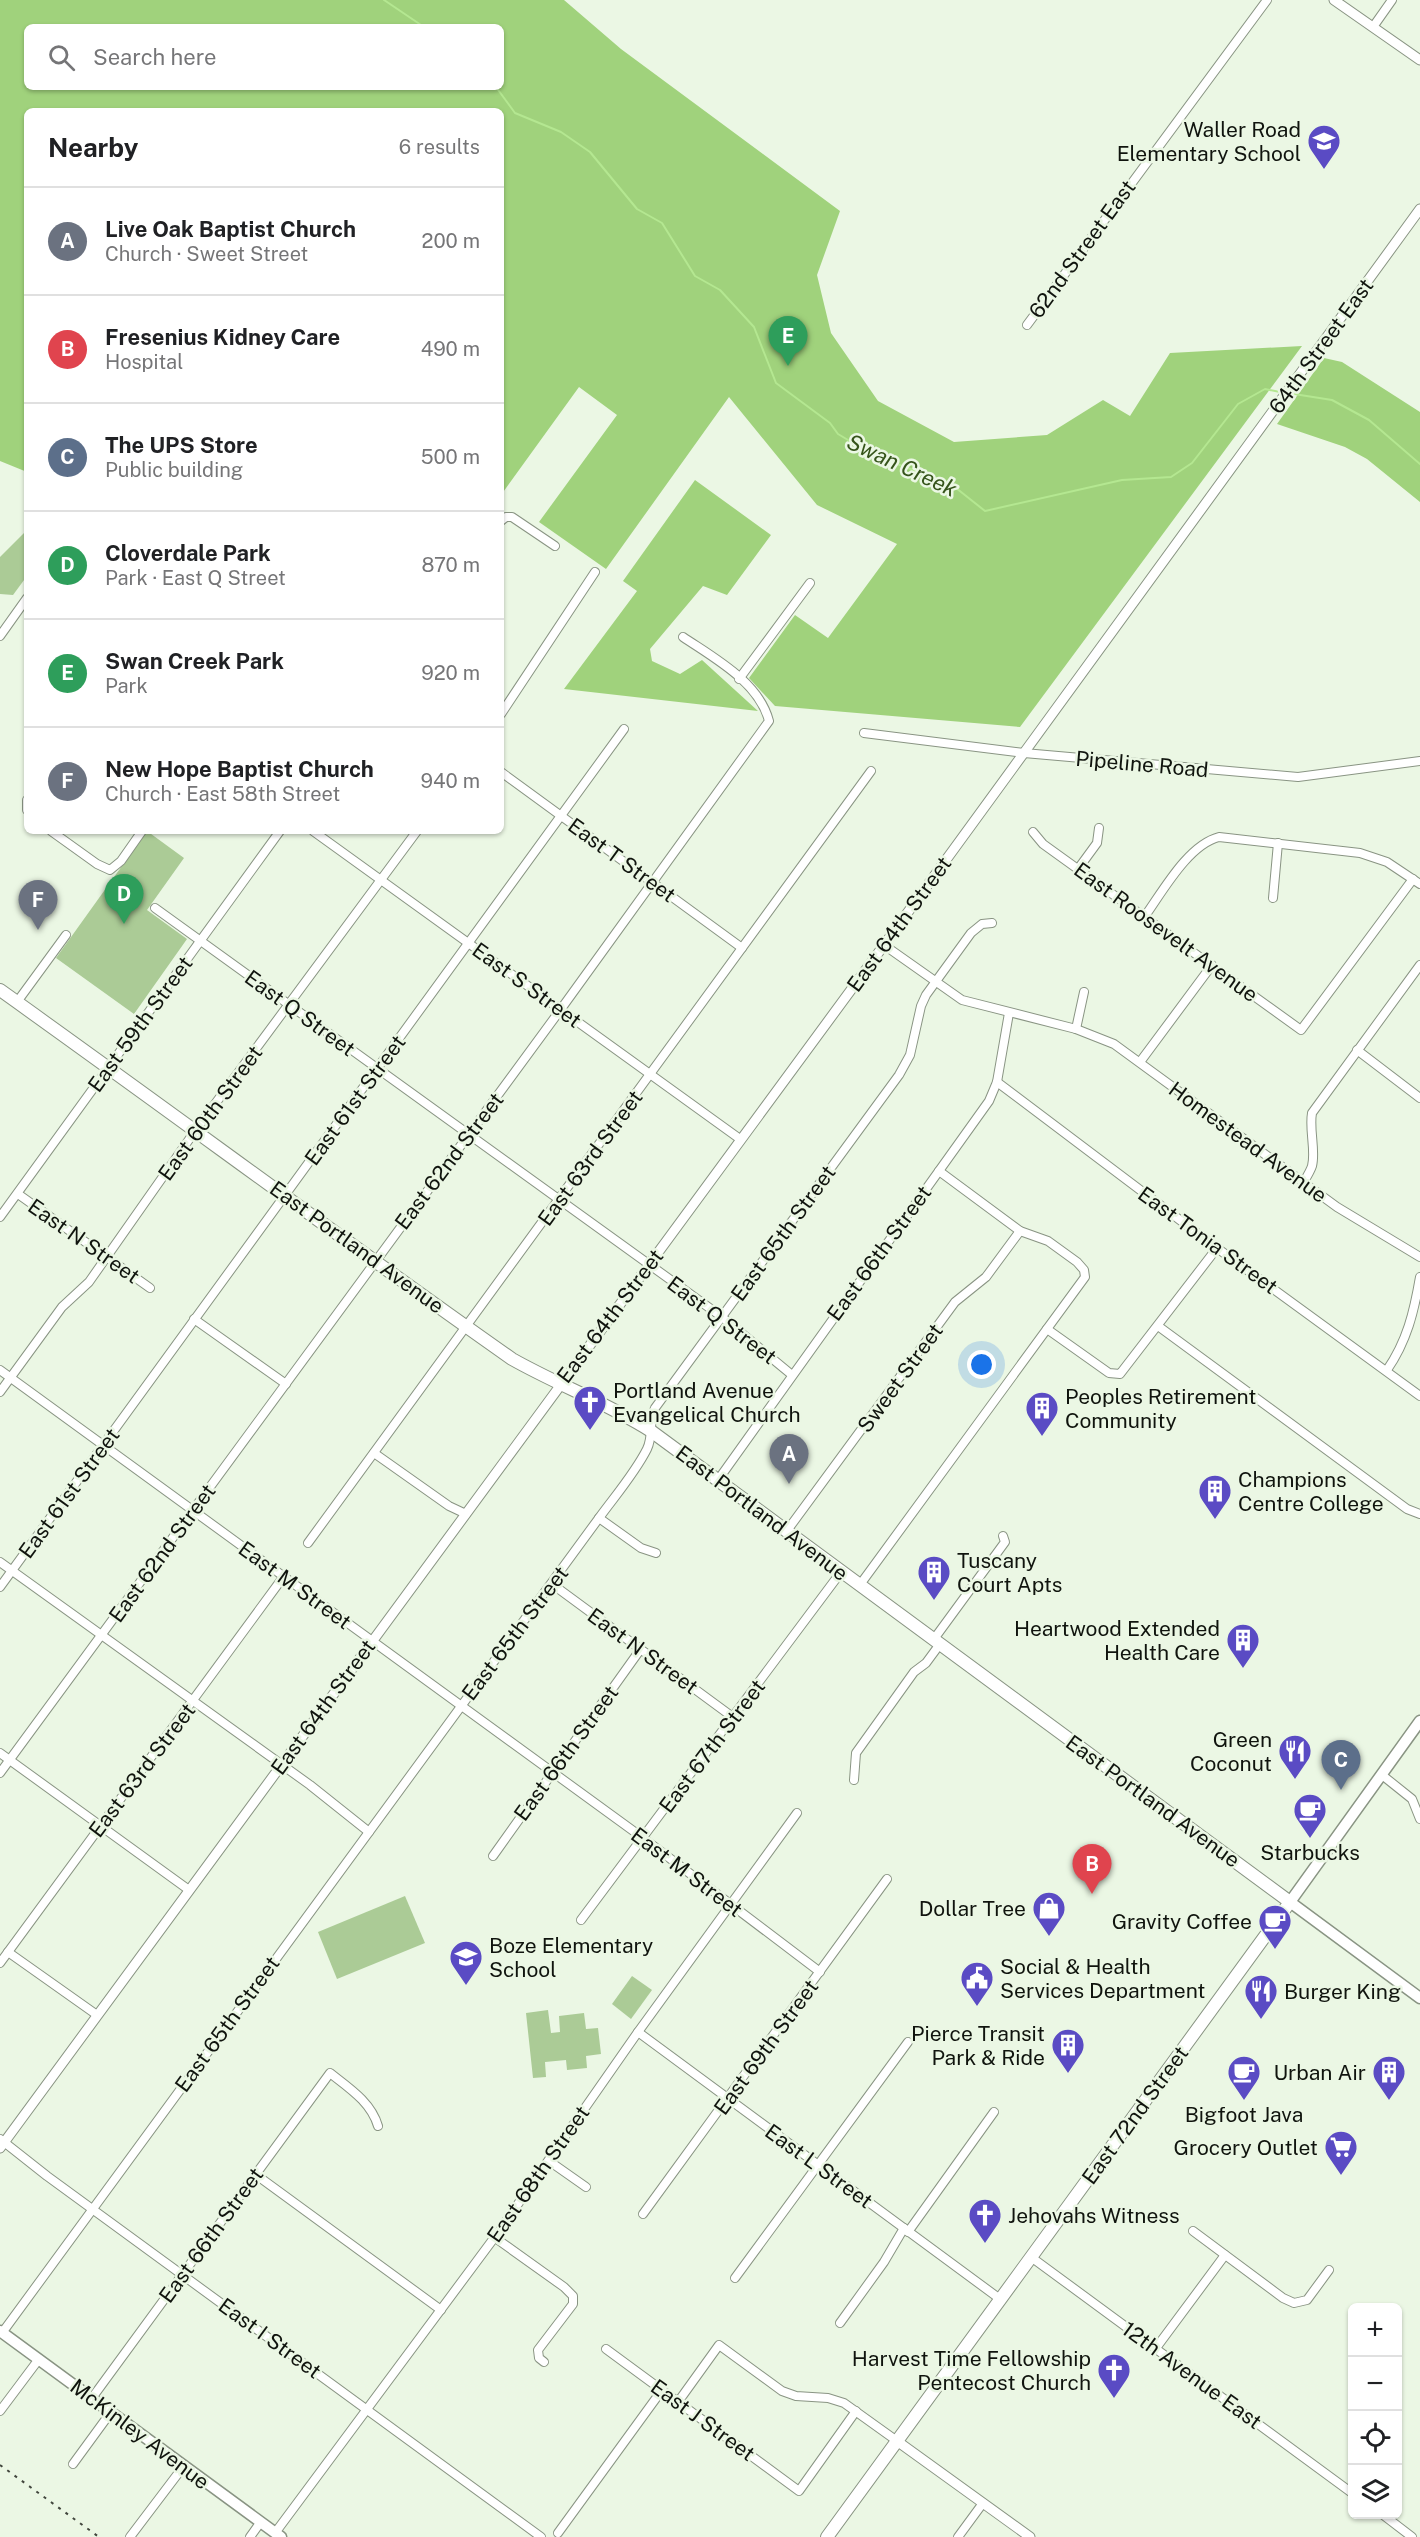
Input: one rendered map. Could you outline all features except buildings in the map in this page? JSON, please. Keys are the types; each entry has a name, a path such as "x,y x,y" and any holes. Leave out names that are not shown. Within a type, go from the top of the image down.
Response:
{"main road":[{"name":"East Portland Avenue","path":"0,990 512,1359 559,1384 617,1410 651,1431 1420,1998"},
{"name":"East 72nd Street","path":"827,2537 1418,1728"},
{"name":"McKinley Avenue","path":"1,2332 278,2535"}],"street":[{"name":"62nd Street East","path":"1027,325 1267,0"},
{"path":"1334,0 1420,60"},
{"path":"1373,27 1392,0"},
{"name":"64th Street East","path":"1221,483 1420,209"},
{"name":"East 64th Street","path":"2,2143 884,945 1221,483"},
{"path":"504,519 511,517 555,546"},
{"path":"504,709 595,572"},
{"path":"683,636 740,679 810,583"},
{"path":"0,636 24,602"},
{"name":"East 62nd Street","path":"0,1773 561,1010 769,721 758,696 740,679"},
{"name":"East 61st Street","path":"0,1587 624,729"},
{"name":"Pipeline Road","path":"864,733 1024,753 1298,777 1420,761"},
{"name":"East 63rd Street","path":"308,1543 871,771"},
{"name":"East T Street","path":"504,774 742,948"},
{"path":"1078,869 1097,843 1099,828"},
{"name":"East Roosevelt Avenue","path":"1033,832 1042,844 1301,1030 1413,879"},
{"path":"55,834 97,864 110,870 122,861 140,834"},
{"name":"East 59th Street","path":"0,1217 278,834"},
{"name":"East S Street","path":"317,834 740,1139"},
{"name":"East 60th Street","path":"0,1392 62,1308 89,1282 195,1131 290,1006 415,834"},
{"path":"1145,916 1188,858 1196,849 1211,839 1230,837 1370,855 1387,862 1420,884"},
{"path":"1273,898 1278,843"},
{"name":"East Q Street","path":"155,908 722,1317 792,1375"},
{"name":"East 65th Street","path":"1,2332 599,1518 647,1449 651,1417 655,1408 899,1075 913,1045 921,1006 936,982 971,933 982,924 992,923"},
{"path":"17,1002 66,935"},
{"name":"Homestead Avenue","path":"884,945 962,1000 1076,1029 1114,1044 1359,1222 1420,1257"},
{"path":"1140,1062 1212,965"},
{"path":"1303,1183 1312,1166 1310,1126 1312,1113 1356,1050 1420,966"},
{"path":"1076,1029 1084,992"},
{"name":"East 66th Street","path":"718,1479 989,1101 997,1082 1009,1013"},
{"path":"1356,1050 1420,1098"},
{"name":"East Tonia Street","path":"997,1082 1217,1248 1420,1396"},
{"path":"859,1586 1085,1277 1084,1270 1077,1262 1048,1241 1020,1231 939,1171"},
{"name":"East N Street","path":"18,1194 150,1288"},
{"name":"Sweet Street","path":"786,1532 956,1302 986,1276 1020,1231"},
{"path":"1047,1329 1109,1373 1116,1375 1124,1371 1217,1248"},
{"path":"1387,1370 1407,1335 1415,1308 1420,1277"},
{"path":"194,1319 286,1384"},
{"path":"1158,1326 1407,1509 1420,1514"},
{"name":"East M Street","path":"0,1370 643,1838 820,1972"},
{"path":"374,1453 449,1506 466,1514"},
{"path":"599,1518 641,1548 656,1553"},
{"path":"854,1780 856,1753 914,1672 926,1664 937,1642 1005,1542 1003,1536"},
{"path":"0,1562 280,1766 310,1785 369,1832"},
{"name":"East 67th Street","path":"581,1920 842,1572"},
{"name":"East 63rd Street","path":"0,1963 284,1576"},
{"name":"East N Street","path":"552,1584 734,1718"},
{"name":"East 66th Street","path":"493,1856 640,1650"},
{"path":"0,1752 189,1890"},
{"path":"1382,1775 1412,1799 1420,1820"},
{"name":"East 68th Street","path":"278,2535 797,1814"},
{"name":"East 69th Street","path":"643,2214 887,1879"},
{"path":"8,1952 97,2015"},
{"name":"East L Street","path":"638,2032 1000,2299"},
{"path":"735,2278 908,2042"},
{"name":"East 66th Street","path":"92,2398 330,2073 366,2104 378,2126"},
{"path":"840,2323 994,2112"},
{"name":"East I Street","path":"2,2143 541,2537"},
{"path":"549,2161 586,2187"},
{"path":"255,2174 441,2310"},
{"path":"1193,2231 1286,2300 1294,2303 1307,2300 1329,2270"},
{"path":"494,2237 564,2286 573,2296 573,2304 538,2350 537,2354 544,2362"},
{"path":"1156,2348 1225,2255"},
{"name":"12th Avenue East","path":"1031,2257 1348,2489"},
{"path":"678,2402 719,2345 782,2391 796,2396 836,2400 856,2411 1030,2537"},
{"name":"East J Street","path":"606,2349 799,2491 856,2411"},
{"path":"0,2411 39,2359"},
{"path":"558,2533 662,2390"},
{"path":"73,2464 111,2412"},
{"path":"130,2537 183,2466"},
{"path":"958,2537 983,2503"},
{"path":"1389,2519 1412,2537"},
{"path":"250,2537 260,2523"}],"green space":[{"path":"0,0 564,0 621,49 840,211 817,275 831,333 878,401 954,442 1047,435 1103,400 1130,416 1170,353 1302,346 1020,727 775,706 749,678 795,615 828,638 897,544 817,505 729,397 606,569 539,522 617,415 579,387 504,491 504,108 24,108 24,471 0,461"},
{"path":"1324,358 1342,362 1420,412 1420,502 1367,459 1345,447 1277,424"},
{"path":"695,480 771,535 727,595 703,586 650,649 652,661 680,674 702,660 758,711 564,689 637,591 623,581"},
{"path":"24,533 24,580 13,595 0,594 0,557"},
{"path":"145,834 151,834 184,858 147,910 187,939 134,1014 56,958"},
{"path":"405,1896 425,1943 337,1979 318,1932"},
{"path":"632,1976 652,1990 631,2019 612,2004"},
{"path":"548,2010 551,2033 560,2032 559,2016 584,2013 586,2029 598,2028 601,2054 586,2056 587,2068 567,2070 566,2060 545,2062 546,2077 533,2078 526,2013"}],"waterway":[{"name":"Swan Creek","path":"384,0 420,24"},
{"name":"Swan Creek","path":"498,90 515,113 561,132 590,152 637,209 662,223 695,276 720,290 754,327 776,383 830,423 838,434 873,455 951,484 985,511 1122,480 1171,477 1192,463 1238,404 1265,389 1280,392"},
{"name":"Swan Creek","path":"1294,394 1332,400 1369,420 1420,464"}],"railway":[{"path":"0,2465 99,2537"}],"place":[{"name":"Waller Road Elementary School","path":"1324,170"},
{"name":"Swan Creek Park","path":"788,366"},
{"name":"Cloverdale Park","path":"124,924"},
{"name":"New Hope Baptist Church","path":"38,930"},
{"name":"Portland Avenue Evangelical Church","path":"590,1431"},
{"name":"Peoples Retirement Community","path":"1042,1437"},
{"name":"Live Oak Baptist Church","path":"789,1484"},
{"name":"Champions Centre College","path":"1215,1520"},
{"name":"Tuscany Court Apts","path":"934,1601"},
{"name":"Heartwood Extended Health Care","path":"1243,1669"},
{"name":"Green Coconut","path":"1295,1780"},
{"name":"The UPS Store","path":"1341,1790"},
{"name":"Starbucks","path":"1310,1839"},
{"name":"Fresenius Kidney Care","path":"1092,1894"},
{"name":"Dollar Tree","path":"1049,1937"},
{"name":"Gravity Coffee","path":"1275,1950"},
{"name":"Boze Elementary School","path":"466,1986"},
{"name":"Social & Health Services Department","path":"977,2007"},
{"name":"Burger King","path":"1261,2020"},
{"name":"Pierce Transit Park & Ride","path":"1068,2074"},
{"name":"Bigfoot Java","path":"1244,2101"},
{"name":"Urban Air","path":"1389,2101"},
{"name":"Grocery Outlet","path":"1341,2176"},
{"name":"Jehovahs Witness","path":"985,2244"},
{"name":"Harvest Time Fellowship Pentecost Church","path":"1114,2399"}]}
